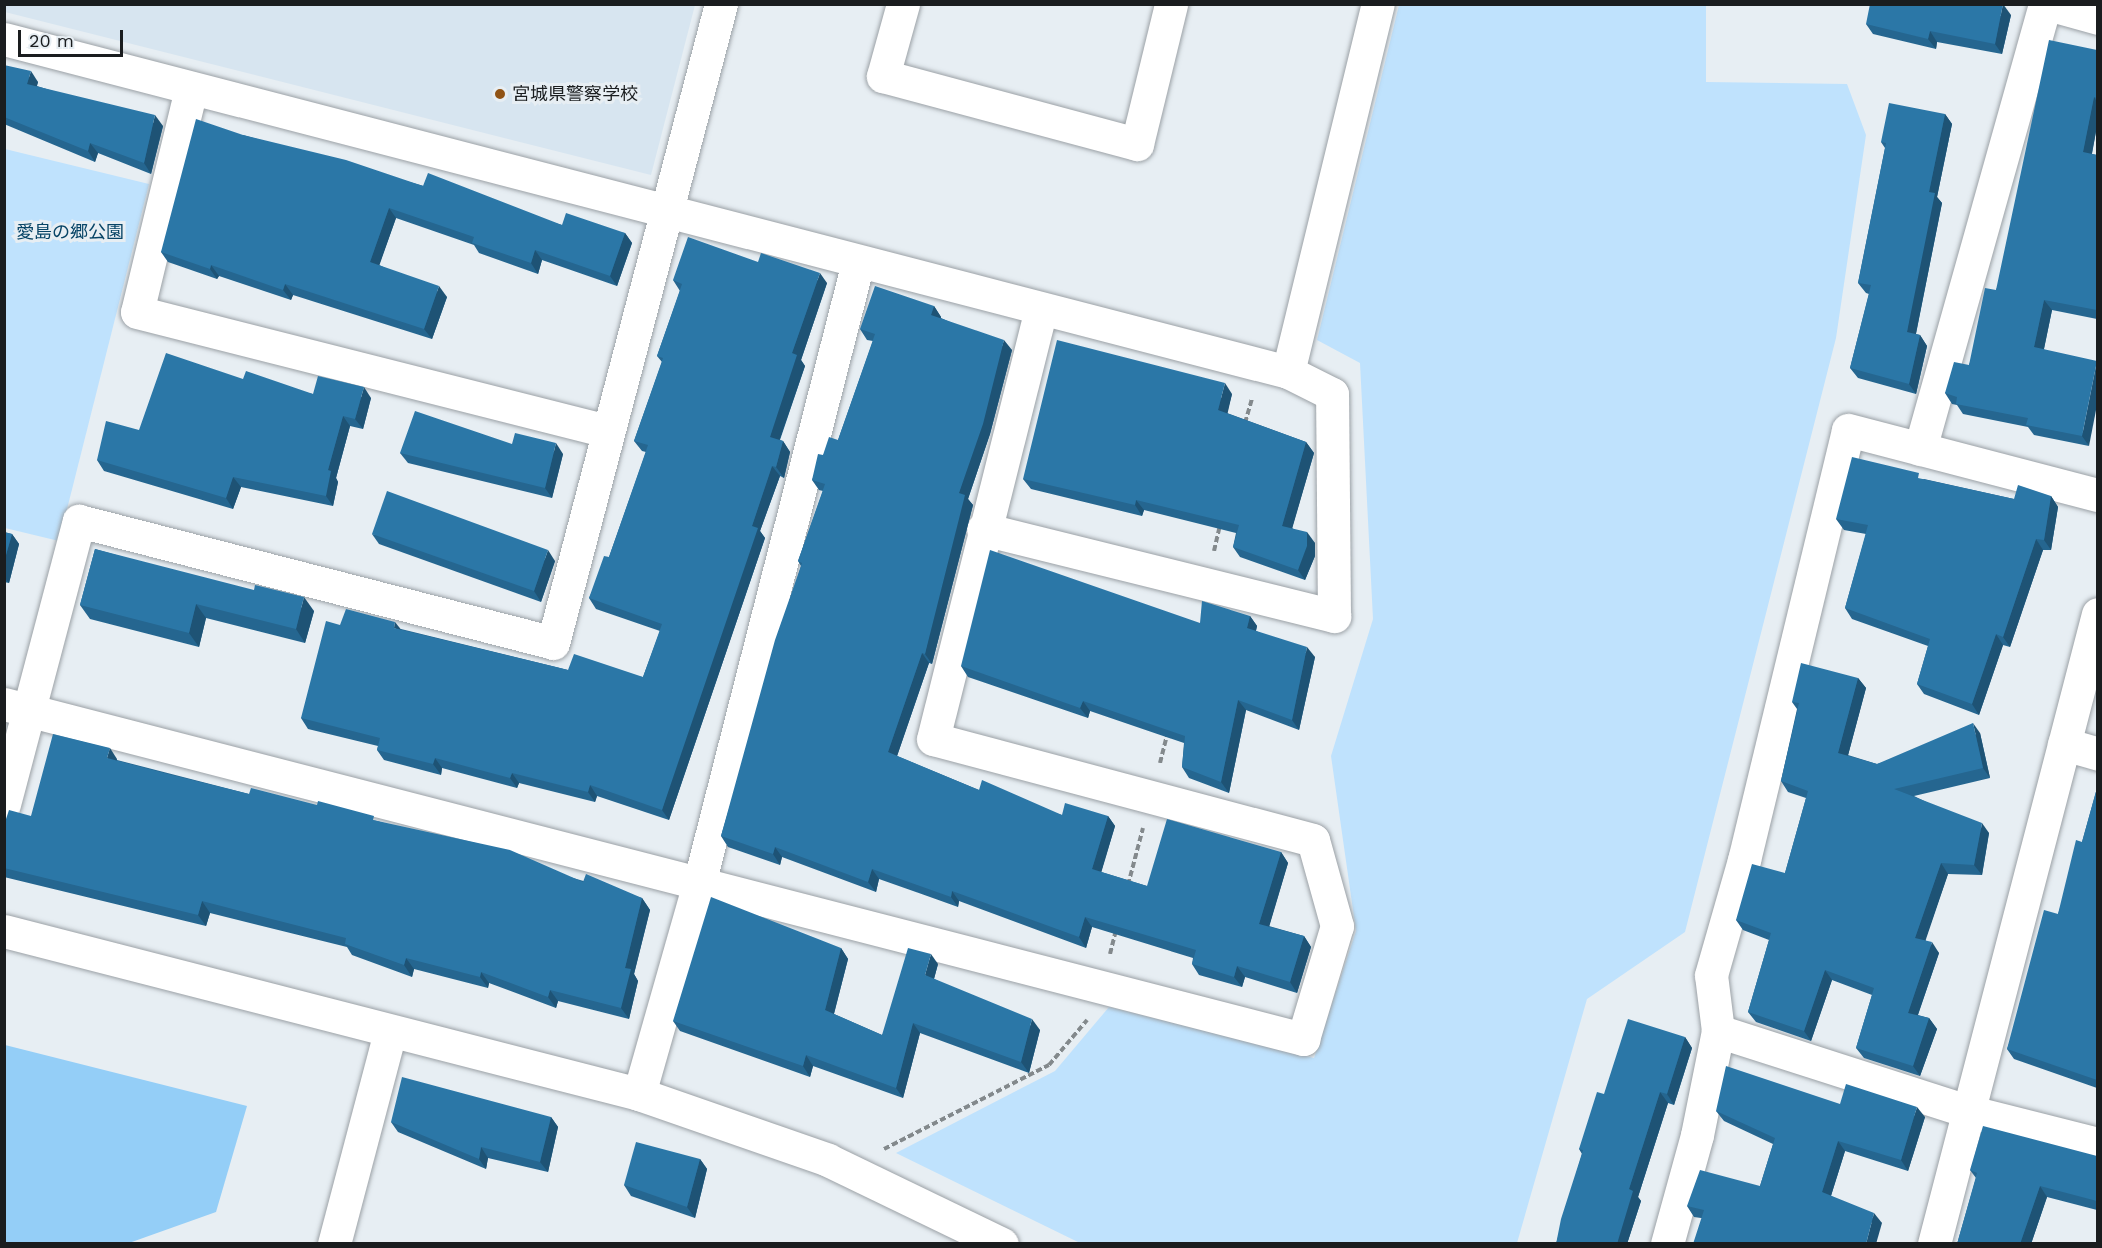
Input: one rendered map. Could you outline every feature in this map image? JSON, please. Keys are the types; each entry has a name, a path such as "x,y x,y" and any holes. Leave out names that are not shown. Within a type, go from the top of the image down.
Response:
{"street":[{"path":"4,804 17,707 79,521 553,643 665,211 722,4"},
{"path":"903,4 883,76 1137,144 1171,4"},
{"path":"1274,369 1378,4"},
{"path":"1920,449 2047,4 2097,18"},
{"path":"4,39 1274,369 1332,394 1334,616 983,529"},
{"path":"191,89 137,312 608,431"},
{"path":"639,1094 699,884 858,262"},
{"path":"17,707 1303,1039 1336,926 1313,840 933,739 983,529 1041,310"},
{"path":"1667,1244 1697,1136 1718,1031 1711,975 1744,860 1848,430 2097,495"},
{"path":"1934,1244 2097,614"},
{"path":"2064,744 2097,754"},
{"path":"4,931 390,1032 639,1094 739,1126 846,1168 1002,1244"},
{"path":"1718,1031 1967,1111 2097,1144"},
{"path":"334,1244 390,1032"}],"path":[{"path":"1243,434 1274,369"},
{"path":"1205,585 1222,515"},
{"path":"1125,898 1168,730"},
{"path":"846,1168 1049,1065 1096,1009 1119,920"}],"shaded area":[{"name":"宮城県警察学校","path":"4,5 695,5 651,175 5,12"},
{"path":"5,1045 247,1106 216,1212 129,1243 5,1243"}],"green space":[{"path":"1399,5 1706,5 1706,82 1847,84 1866,135 1836,338 1685,932 1587,999 1517,1243 1080,1243 896,1153 1055,1071 1109,1007 1314,1058 1356,931 1331,756 1373,619 1360,363 1317,340"},
{"name":"愛島の郷公園","path":"5,149 149,184 59,541 5,528"}],"building":[{"path":"1870,4 2003,4 1995,44 1930,31 1928,39 1866,24"},
{"path":"2049,40 2097,50 2097,98 2094,97 2083,152 2097,155 2097,310 2044,300 2034,347 2097,361 2082,436 2026,425 2028,418 1956,404 1957,397 1945,393 1954,362 1969,365 1985,288 1996,290"},
{"path":"4,65 31,71 27,84 155,115 144,163 90,143 88,151 4,117"},
{"path":"1889,103 1945,114 1929,192 1935,193 1907,332 1920,335 1909,384 1850,368 1871,285 1858,283 1886,143 1881,142"},
{"path":"196,119 243,135 346,160 423,186 428,173 562,225 566,213 625,233 610,276 535,250 531,263 472,243 474,237 389,208 370,262 439,286 424,329 285,284 283,290 211,265 210,269 161,252"},
{"path":"688,237 758,262 761,253 820,273 792,353 797,355 770,437 783,441 776,467 772,466 752,526 758,528 662,810 590,785 588,792 512,773 510,778 435,758 433,764 377,750 380,738 301,718 326,621 340,625 346,609 395,622 394,628 568,670 574,654 643,677 662,624 589,598 604,556 609,557 648,445 634,441 663,358 657,356 682,284 673,280"},
{"path":"875,286 934,306 931,315 1004,340 983,424 959,493 965,495 925,654 922,653 888,752 979,790 982,780 1062,815 1065,803 1108,816 1092,869 1147,886 1167,819 1281,852 1259,924 1304,936 1290,982 1237,966 1234,977 1192,964 1196,950 1085,917 1079,937 952,891 951,897 872,869 868,882 775,847 773,854 721,836 775,640 802,563 798,561 825,484 812,480 818,454 823,455 829,437 838,440 875,334 860,329"},
{"path":"1057,340 1225,383 1218,410 1306,442 1282,526 1307,532 1307,546 1298,570 1233,547 1239,525 1136,500 1135,505 1023,479"},
{"path":"166,353 243,379 246,371 313,394 318,376 364,387 355,419 343,416 328,470 331,471 326,496 233,477 226,498 97,460 106,421 139,430"},
{"path":"415,411 512,444 515,433 556,443 545,488 400,453"},
{"path":"1852,457 1919,473 1918,478 2014,499 2018,485 2051,496 2044,540 2036,539 2003,637 1996,634 1972,704 1917,684 1930,639 1845,608 1868,525 1836,519"},
{"path":"387,491 548,550 534,591 372,534"},
{"path":"4,532 12,534 4,562"},
{"path":"95,549 254,590 255,585 304,597 296,629 196,604 189,633 80,605"},
{"path":"990,550 1200,623 1202,601 1250,616 1247,628 1307,647 1292,720 1238,700 1221,782 1182,767 1185,736 1083,701 1080,708 961,666"},
{"path":"1801,663 1858,678 1838,753 1877,764 1973,723 1983,768 1894,789 1982,823 1974,865 1941,863 1915,938 1932,942 1908,1013 1929,1018 1913,1066 1856,1048 1874,988 1825,970 1804,1031 1748,1012 1771,933 1736,920 1752,864 1785,873 1808,791 1781,781 1799,703 1792,702"},
{"path":"53,734 110,748 107,758 172,775 249,794 251,788 317,805 318,801 374,816 373,820 510,850 583,882 586,874 642,898 625,968 631,969 621,1008 550,990 548,997 481,972 480,977 406,958 404,965 345,944 346,938 202,901 198,915 4,868 4,825 9,810 31,816"},
{"path":"2097,788 2097,1080 2007,1049 2044,910 2058,914 2076,840 2082,842"},
{"path":"711,897 841,948 825,1010 882,1035 908,948 931,954 925,975 1032,1019 1021,1062 913,1023 896,1088 806,1055 803,1066 673,1021"},
{"path":"1628,1019 1685,1037 1667,1094 1660,1092 1629,1189 1633,1191 1617,1244 1556,1244 1561,1219 1583,1150 1579,1149 1597,1092 1604,1094"},
{"path":"1726,1066 1840,1104 1846,1084 1917,1107 1901,1160 1838,1141 1822,1192 1874,1213 1866,1244 1693,1244 1704,1210 1687,1206 1700,1170 1760,1186 1775,1138 1716,1111"},
{"path":"402,1077 551,1117 540,1162 481,1147 479,1159 391,1122"},
{"path":"1983,1126 2097,1156 2097,1201 2040,1186 2020,1244 1957,1244 1977,1173 1970,1170"},
{"path":"636,1142 700,1159 687,1207 624,1185"}],"place":[{"name":"宮城県警察学校","path":"500,94"}]}
